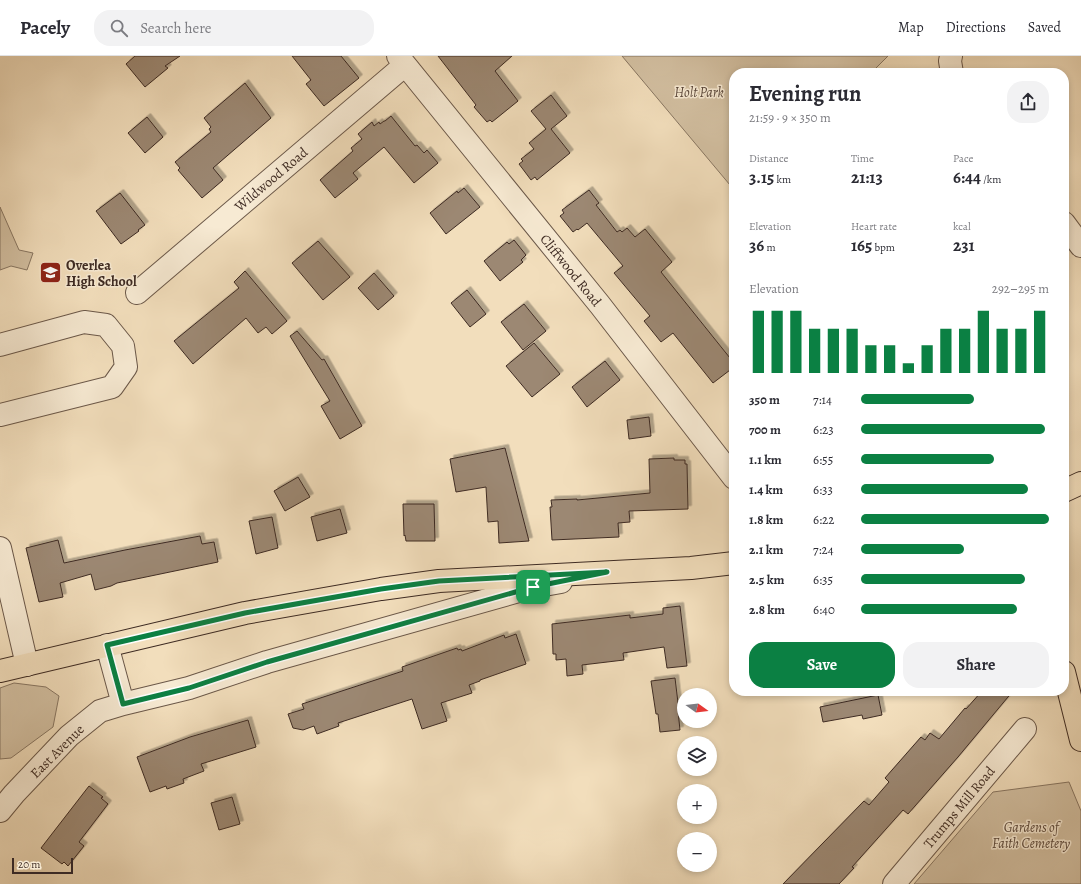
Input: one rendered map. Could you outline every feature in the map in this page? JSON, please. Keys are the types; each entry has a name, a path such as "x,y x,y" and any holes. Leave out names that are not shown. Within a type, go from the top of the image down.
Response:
{"main road":[{"path":"1069,489 1081,483"},
{"path":"0,671 245,613 381,589 439,581 691,568 729,564"},
{"path":"1069,692 1081,740"}],"street":[{"path":"951,56 951,68"},
{"name":"Wildwood Road","path":"137,293 401,60"},
{"name":"Cliffwood Road","path":"401,60 600,305 729,472"},
{"path":"1069,230 1081,246"},
{"path":"0,345 84,322 106,325 124,346 126,367 112,387 0,415"},
{"path":"0,548 27,665"},
{"name":"East Avenue","path":"0,811 14,794 69,736 100,710 189,688 267,662 533,587 607,572"},
{"path":"107,645 123,704"},
{"name":"Trumps Mill Road","path":"894,884 1025,729"}],"green space":[{"name":"Holt Park","path":"622,56 888,56 876,68 729,68 729,184"},
{"path":"0,207 19,250 33,253 27,270 11,266 0,270"},
{"path":"14,683 46,687 59,696 53,727 11,758 0,759 0,688"},
{"name":"Gardens of Faith Cemetery","path":"1069,782 1081,811 1081,884 914,884 993,792"}],"building":[{"path":"135,56 180,56 165,66 168,68 145,87 126,64"},
{"path":"292,56 341,56 359,78 324,106 306,84 311,80"},
{"path":"438,56 512,56 495,71 518,101 492,122 490,120 487,122 474,107 476,105"},
{"path":"245,83 271,118 213,168 223,180 202,198 178,170 180,168 175,162 211,132 209,129 211,127 204,118"},
{"path":"551,95 567,116 551,129 570,153 537,180 535,177 531,180 519,164 523,161 521,159 534,149 529,143 546,129 531,111"},
{"path":"391,116 415,146 417,145 424,153 427,150 438,163 414,183 384,147 353,173 358,179 335,198 320,180 353,151 351,148 362,139 358,134 372,122 374,126 379,122 380,124"},
{"path":"147,117 163,137 145,153 128,133"},
{"path":"464,188 480,207 446,234 430,213 457,191 458,193"},
{"path":"589,190 599,203 596,205 617,232 620,230 622,232 627,228 635,237 645,229 672,262 661,272 729,357 729,371 713,383 673,333 661,342 644,321 650,316 614,273 623,266 587,223 573,232 560,216 564,213 562,210"},
{"path":"120,193 145,225 121,244 96,211"},
{"path":"514,240 526,255 521,260 523,262 500,281 484,261 507,242 509,244"},
{"path":"318,241 350,277 323,300 292,263"},
{"path":"245,271 287,321 272,334 266,327 258,333 246,318 193,364 174,341 239,288 234,282"},
{"path":"374,273 394,296 378,310 358,288"},
{"path":"467,290 486,314 470,327 451,303"},
{"path":"524,304 546,331 523,350 501,322"},
{"path":"297,331 322,360 324,359 362,426 340,439 321,406 330,401 290,336"},
{"path":"534,343 560,374 532,397 506,366"},
{"path":"605,361 620,380 587,407 572,387"},
{"path":"649,417 651,436 629,439 627,420"},
{"path":"505,448 529,541 499,543 498,521 488,522 486,487 456,492 450,459"},
{"path":"674,458 674,460 685,460 685,464 687,464 688,509 629,511 630,522 618,523 619,537 552,540 551,500 577,500 650,493 649,459"},
{"path":"298,477 310,497 285,511 274,491"},
{"path":"403,504 434,504 435,541 406,541 405,535 404,536"},
{"path":"340,509 347,533 317,541 311,517"},
{"path":"272,517 278,548 256,554 249,521"},
{"path":"200,536 202,544 214,542 218,562 117,583 95,590 91,574 60,583 63,597 39,602 26,548 58,540 64,563"},
{"path":"680,606 687,666 667,668 664,647 623,653 624,660 582,665 583,674 567,676 566,659 556,660 556,654 553,654 552,624 630,615 630,618 663,614 663,608"},
{"path":"516,634 526,664 469,685 472,693 441,703 447,721 422,729 412,699 338,723 339,726 317,734 314,726 303,730 293,728 288,714 304,709 302,704 403,671 402,667 457,648 458,650 461,649 462,651 504,635 505,638"},
{"path":"675,678 677,694 677,728 680,728 680,730 660,732 651,681"},
{"path":"878,696 882,715 863,719 862,715 823,722 820,707"},
{"path":"978,696 1009,696 908,814 903,810 852,867 854,868 839,884 783,884 864,801 869,805 889,782 885,778 921,737 925,740 930,733 939,739 965,708 966,709"},
{"path":"248,720 256,747 201,764 204,771 183,779 184,783 167,789 166,786 150,792 137,757 190,737"},
{"path":"89,786 103,797 101,798 108,804 79,842 84,846 68,866 64,862 62,864 41,848"},
{"path":"232,797 240,824 219,830 211,803"}],"place":[{"name":"Overlea High School","path":"50,273"}],"route":[{"path":"607,572 533,587 267,662 189,688 123,704 107,645 245,613 381,589 439,581 607,572"}]}
